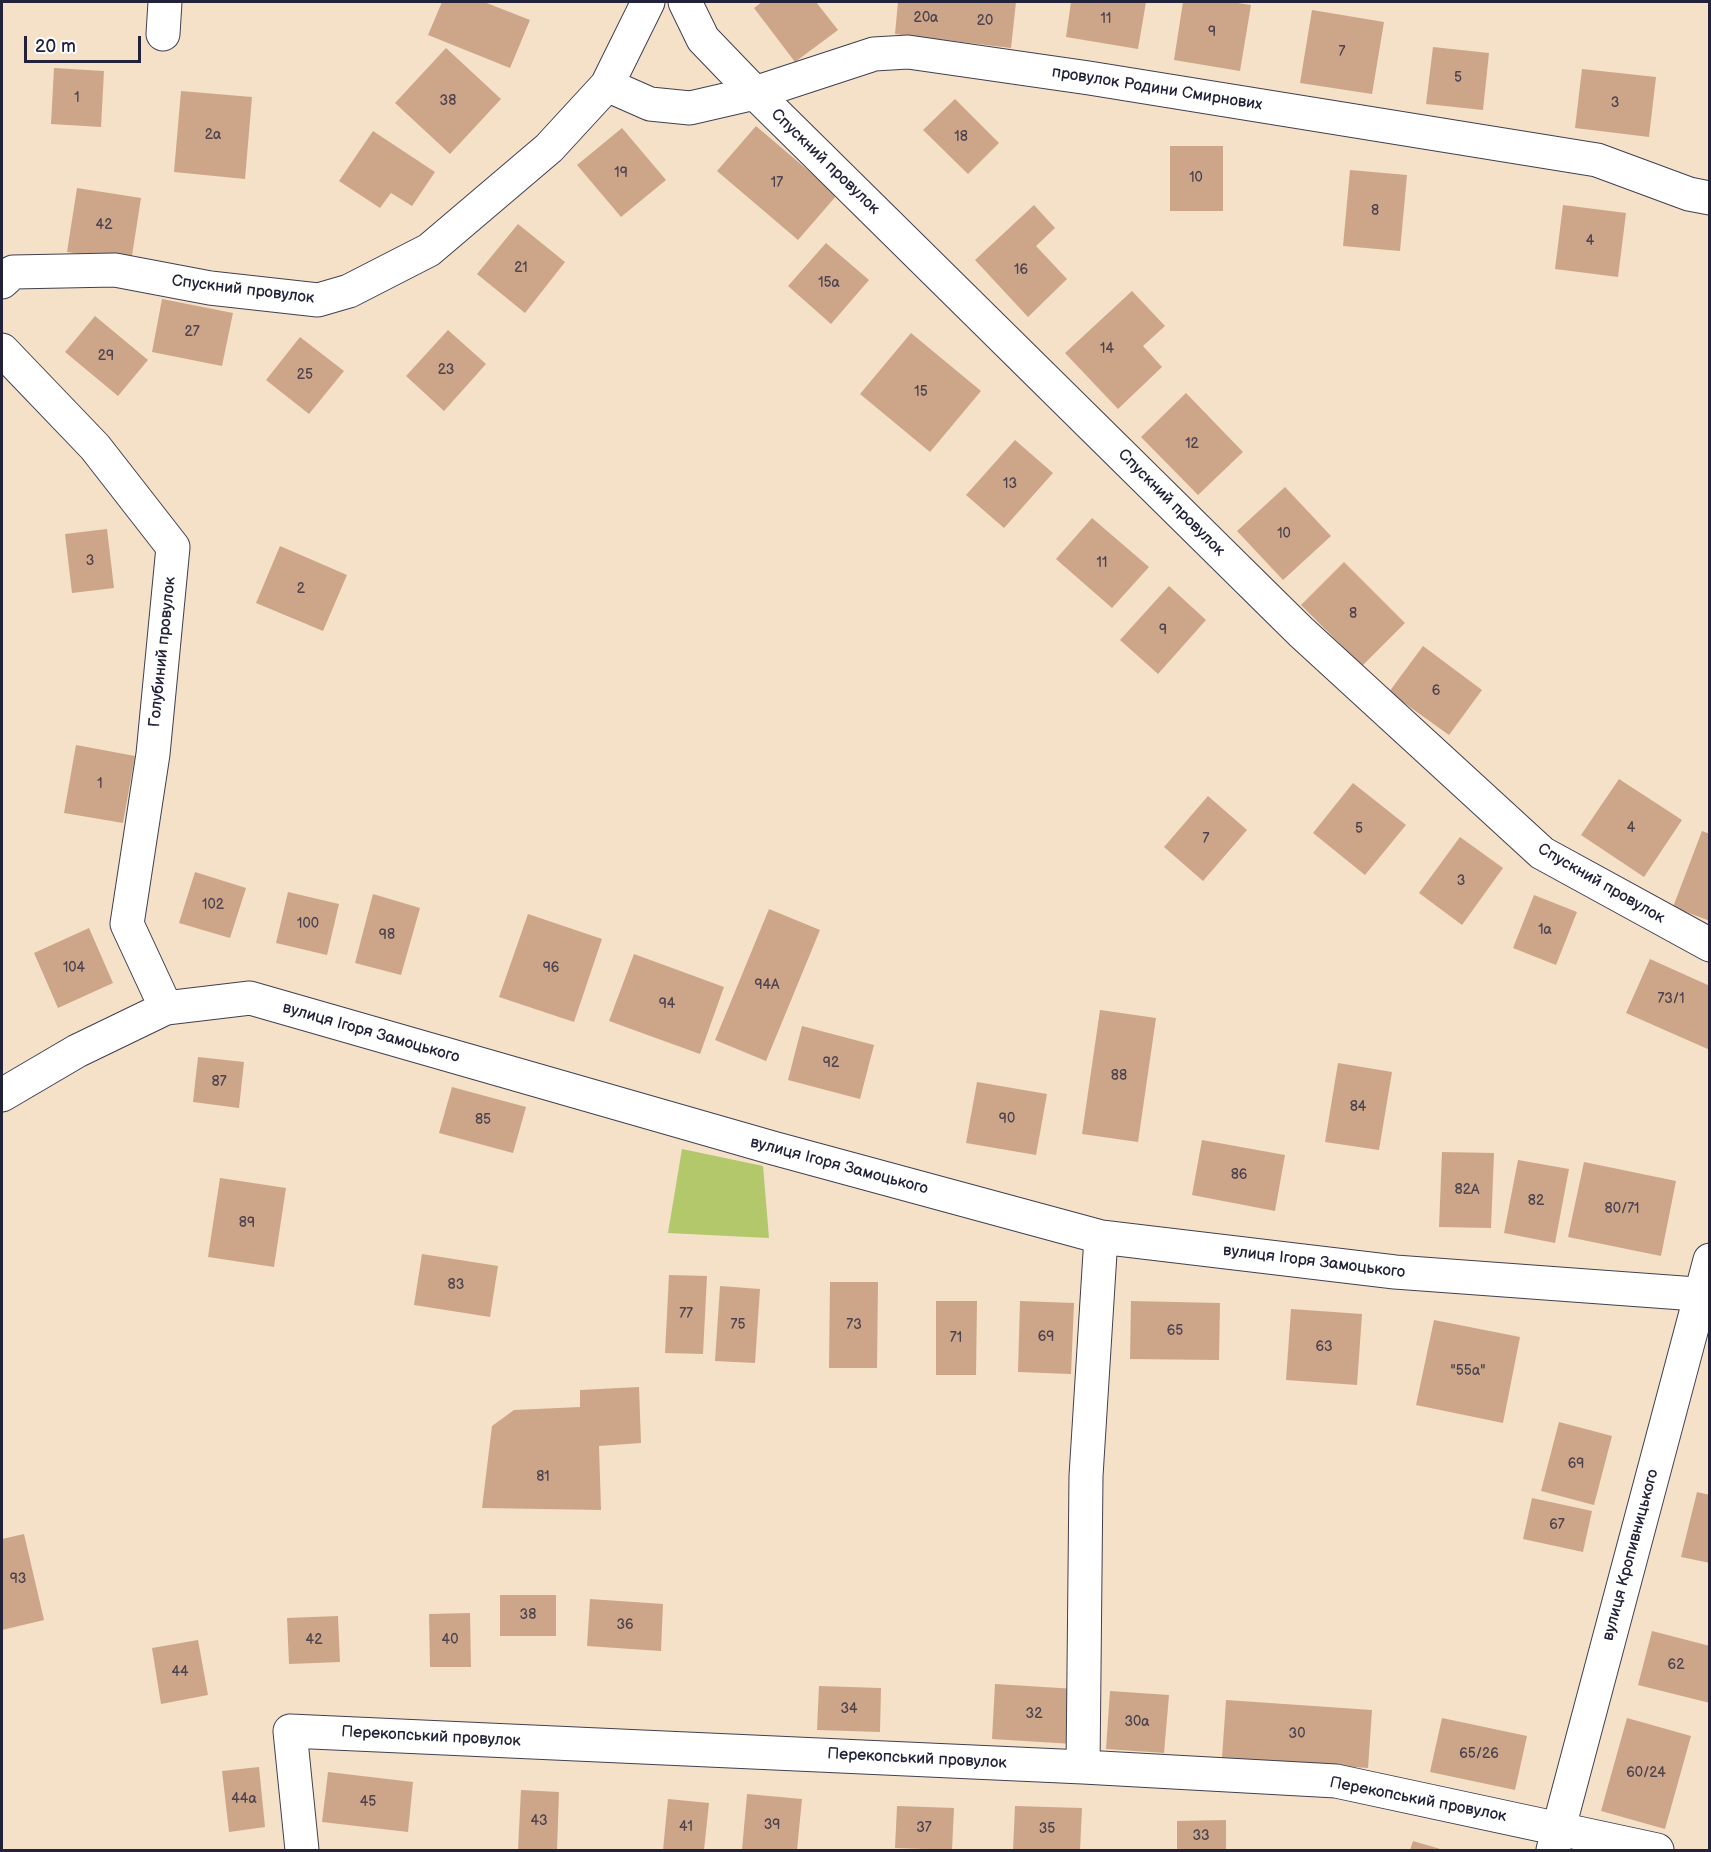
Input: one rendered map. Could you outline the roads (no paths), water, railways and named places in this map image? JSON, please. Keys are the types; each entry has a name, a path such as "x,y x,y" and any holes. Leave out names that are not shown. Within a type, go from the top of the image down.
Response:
{"street":[{"path":"163,34 165,2"},
{"name":"Спускний провулок","path":"2,282 13,272 115,270 210,288 318,300 349,291 429,250 549,148 607,85 648,2"},
{"name":"Спускний провулок","path":"685,2 703,39 755,93 1300,632 1542,853 1710,945"},
{"name":"провулок Родини Смирнових","path":"607,85 650,104 690,108 755,93 874,54 908,52 1089,78 1597,160 1689,194 1710,198"},
{"name":"Голубиний провулок","path":"2,350 95,447 173,547 153,754 127,924 166,1008"},
{"name":"вулиця Ігоря Замоцького","path":"2,1095 77,1051 166,1008 250,998 773,1148 1101,1237 1395,1272 1705,1295"},
{"path":"1083,1767 1086,1476 1101,1237"},
{"name":"вулиця Кропивницького","path":"1556,1839 1705,1295 1710,1260"},
{"name":"Перекопський провулок","path":"302,1851 290,1731 1083,1767 1336,1781 1556,1839 1657,1851"}]}
